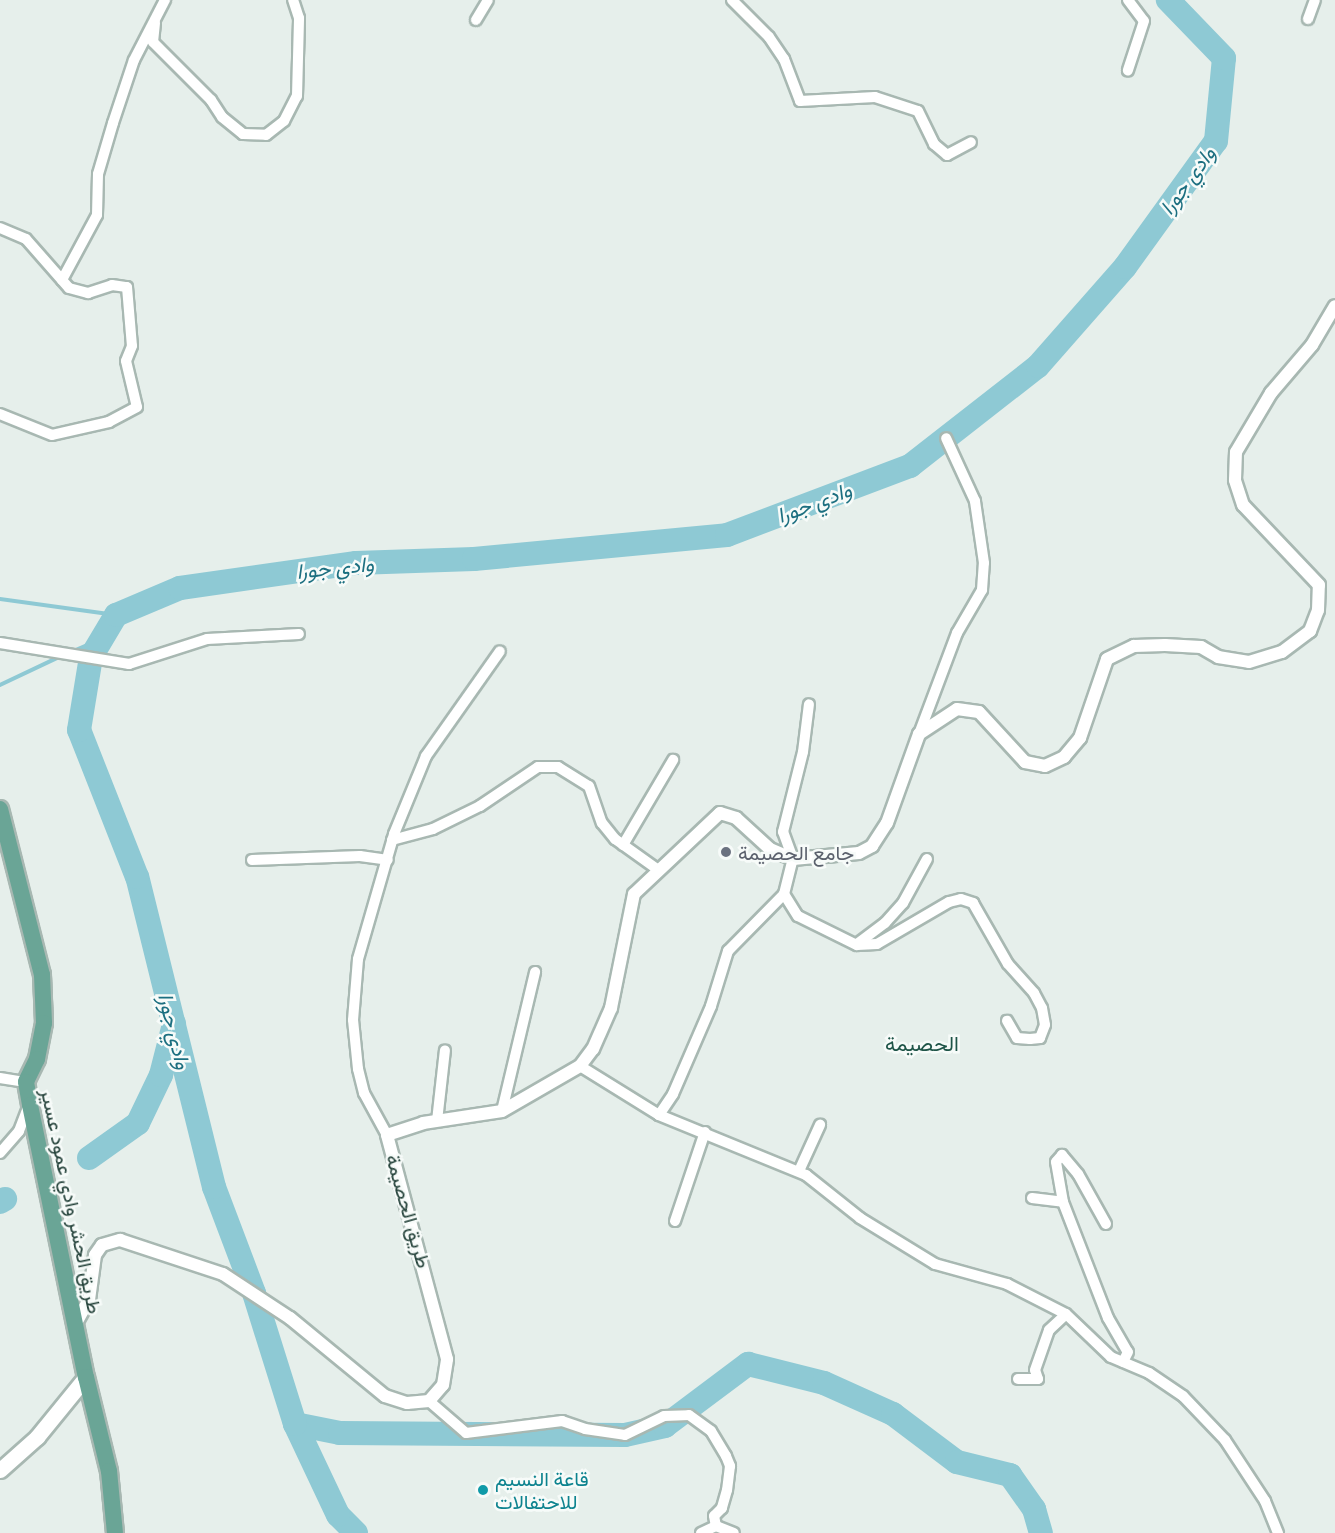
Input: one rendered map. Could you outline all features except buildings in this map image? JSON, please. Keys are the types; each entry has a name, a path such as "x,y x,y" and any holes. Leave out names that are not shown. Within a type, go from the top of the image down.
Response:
{"main road":[{"name":"طريق الحشر وادي عمود عسير","path":"0,809 42,975 44,1023 37,1059 26,1082 86,1377 109,1471 115,1533"},
{"path":"0,1470 37,1437 86,1377"}],"street":[{"path":"62,280 98,215 98,174 113,123 134,60 165,0"},
{"path":"155,23 153,42 211,100 222,117 243,134 266,135 284,122 297,96 299,18 293,0"},
{"path":"476,20 489,0"},
{"path":"732,0 779,52 795,81 800,101 875,97 918,111 934,144 947,155 971,142"},
{"path":"1128,0 1144,21 1128,70"},
{"path":"1308,19 1315,0"},
{"path":"0,228 26,239 69,288 88,293 112,285 127,287 132,346 126,362 137,407 109,422 52,435 0,414"},
{"path":"919,734 957,709 979,712 1025,762 1045,766 1064,757 1080,738 1107,659 1134,646 1165,645 1201,646 1218,657 1249,662 1282,652 1310,631 1318,610 1319,585 1243,505 1235,480 1236,452 1271,393 1312,345 1335,306"},
{"path":"793,859 859,854 872,846 887,823 957,633 982,590 984,563 975,501 946,438"},
{"path":"0,643 129,664 207,639 299,634"},
{"path":"387,1135 364,1093 353,1020 358,959 393,840 426,756 501,651"},
{"path":"659,1115 696,1043 728,951 784,894 793,859 783,832 803,752 809,704"},
{"path":"623,845 673,760"},
{"path":"393,840 433,829 480,807 538,767 558,767 588,786 602,823 623,845 657,869"},
{"name":"طريق الحصيمة","path":"429,1401 443,1385 447,1359 387,1135 437,1121 502,1110 580,1066 593,1049 611,1008 634,894 657,869 720,813 736,818 770,849 793,859"},
{"path":"252,860 360,856 388,860"},
{"path":"857,945 885,923 903,903 927,859"},
{"path":"784,894 798,916 857,945 877,945 949,902 961,899 973,903 1008,964 1034,993 1045,1024 1040,1038 1030,1040 1017,1038 1007,1021"},
{"path":"502,1110 535,972"},
{"path":"437,1121 445,1050"},
{"path":"580,1066 659,1115 799,1171 860,1218 935,1264 1007,1284 1066,1314 1111,1357 1183,1396 1226,1440 1265,1501 1278,1533"},
{"path":"0,1078 26,1082"},
{"path":"0,1153 19,1131 30,1105"},
{"path":"799,1171 820,1125"},
{"path":"675,1221 705,1132"},
{"path":"1106,1224 1078,1174 1062,1155 1056,1162 1063,1202 1108,1317 1128,1352 1123,1362"},
{"path":"1032,1198 1063,1202"},
{"path":"76,1323 89,1300 95,1255 102,1245 120,1240 171,1260 199,1264 254,1293 290,1318 385,1396 407,1403 429,1401 466,1433 562,1421 585,1429 625,1435 664,1416 689,1415 711,1431 730,1466 722,1508 714,1516 716,1526"},
{"path":"1018,1378 1038,1379 1035,1370 1049,1330 1066,1314"},
{"path":"701,1533 716,1526 734,1533"}],"waterway":[{"name":"وادي جورا","path":"356,1533 338,1515 295,1424 254,1293 214,1187 137,877 79,730 91,657 116,615 180,588 356,563 474,559 727,535 910,466 1038,366 1125,267 1216,141 1224,58 1168,0"},
{"path":"0,599 116,615"},
{"path":"71,652 102,639"},
{"path":"0,685 61,656"},
{"path":"89,1158 138,1123 161,1075 174,1024"},
{"path":"0,1202 5,1199"},
{"path":"295,1424 340,1433 625,1435 665,1426 748,1364 824,1383 893,1414 957,1462 1010,1475 1034,1509 1041,1533"}],"place":[{"name":"جامع الحصيمة","path":"726,852"},
{"name":"قاعة النسيم للاحتفالات","path":"483,1490"}],"district":[{"name":"الحصيمة","path":"922,1043"}]}
